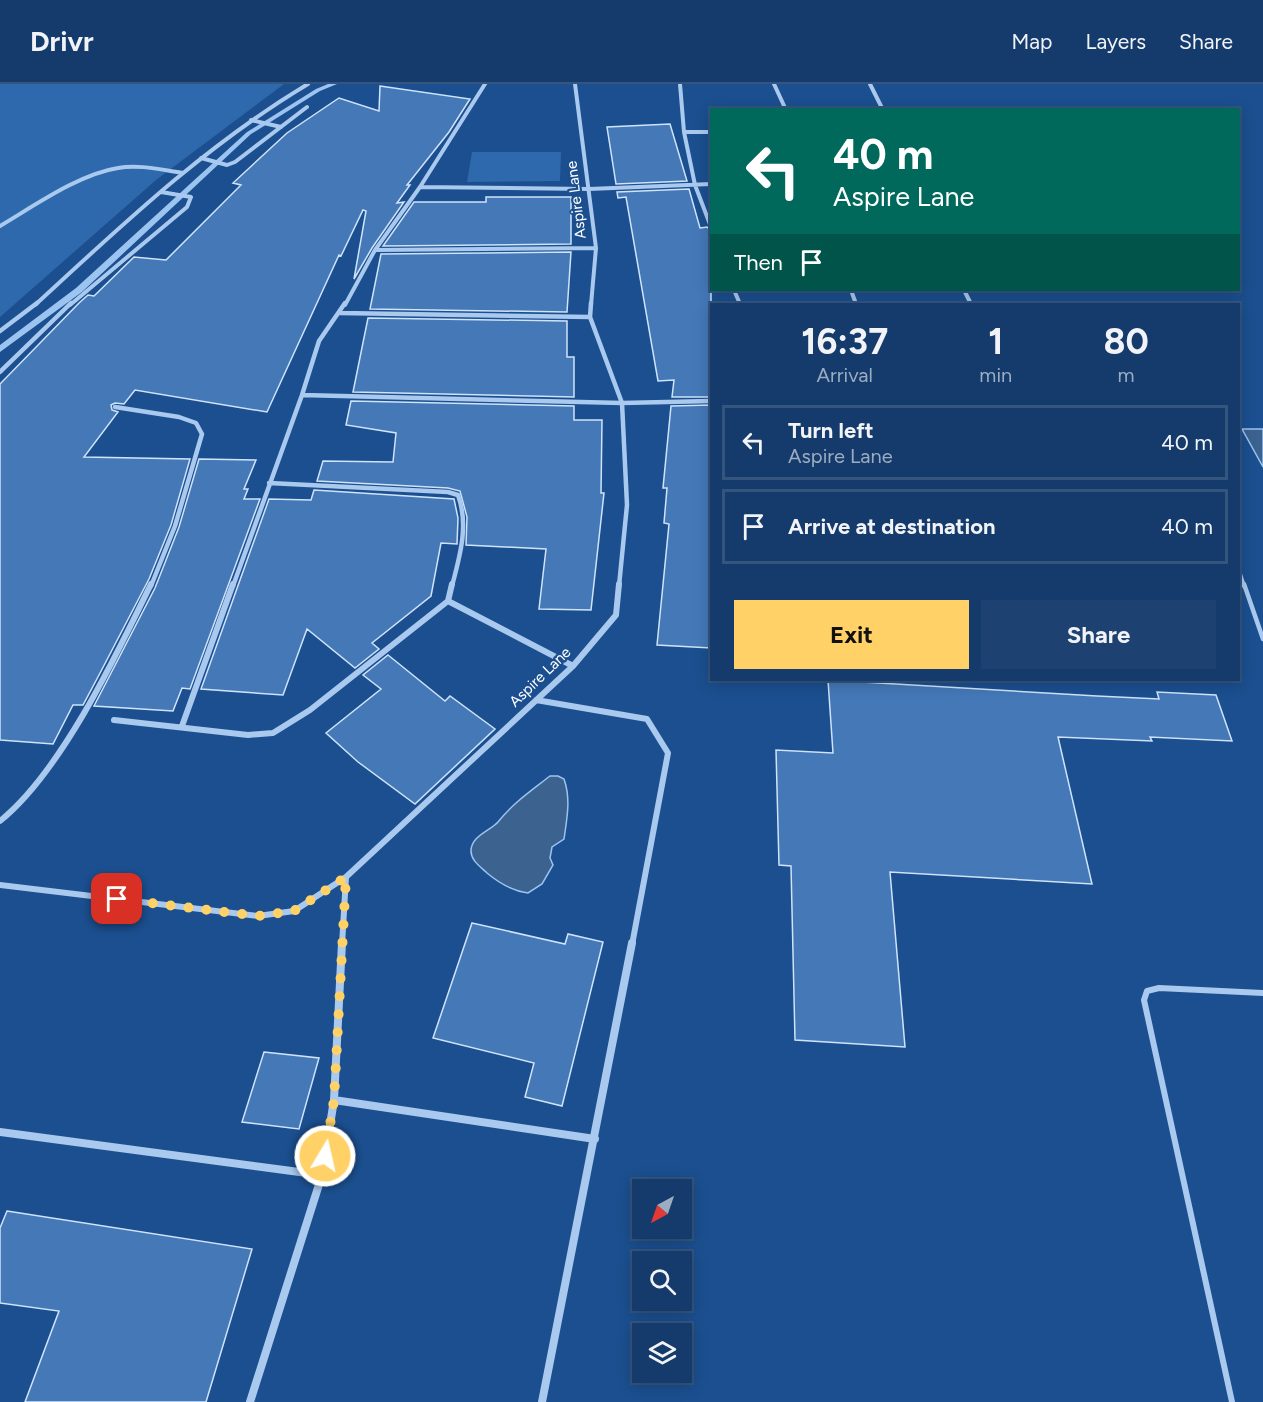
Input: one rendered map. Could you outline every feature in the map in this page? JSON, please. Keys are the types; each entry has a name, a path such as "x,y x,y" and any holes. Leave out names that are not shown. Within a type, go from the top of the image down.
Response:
{"street":[{"path":"0,331 26,313 183,173 269,106 308,84"},
{"path":"182,726 268,483 302,395 319,341 340,313 375,250 420,188 485,84"},
{"name":"Aspire Lane","path":"0,885 258,916 294,911 346,877 573,666 616,615 627,505 622,403 590,317 596,249 575,84"},
{"path":"680,84 684,132 695,185 710,224"},
{"path":"774,84 785,108"},
{"path":"870,84 882,108"},
{"path":"203,159 227,165 240,159 307,107"},
{"path":"251,120 281,127"},
{"path":"684,132 710,132"},
{"path":"0,226 91,177 117,168 143,168 183,173"},
{"path":"420,188 589,189 710,184"},
{"path":"0,372 81,294 187,207 191,197 161,192"},
{"path":"375,250 596,249"},
{"path":"340,313 590,317"},
{"path":"302,395 622,403 710,401"},
{"path":"0,821 21,804 44,774 79,717 148,591 171,536 202,434 196,423 179,417 115,407"},
{"path":"114,720 248,735 273,733 310,710 448,601 464,531 465,506 458,495 448,492 268,483"},
{"path":"448,601 573,666"},
{"path":"536,700 647,719 668,753 595,1139 542,1402"},
{"path":"250,1402 322,1175 334,1100 346,877"},
{"path":"334,1100 595,1139"},
{"path":"0,1132 322,1175"}],"lane":[{"path":"1240,574 1263,639"},
{"path":"1254,617 1263,617"},
{"path":"1232,1402 1143,1000 1147,991 1159,988 1263,993"}],"shaded area":[{"path":"0,84 284,84 156,180 0,317"},
{"path":"472,152 561,152 560,181 467,182"},
{"path":"1242,429 1263,429 1263,467"},
{"path":"550,776 564,779 566,786 568,809 564,839 552,847 550,858 553,865 542,884 528,893 522,892 501,883 479,866 471,855 472,846 477,838 495,825 516,803"}],"building":[{"path":"380,86 470,99 449,132 407,185 410,185 397,203 404,202 354,279 366,211 363,210 341,256 339,255 267,412 135,390 124,404 111,405 112,410 118,412 84,457 190,459 171,525 149,579 83,705 73,705 53,744 0,740 0,384 79,303 88,295 94,296 134,257 166,260 241,185 233,183 287,133 339,98 379,111"},
{"path":"670,124 687,181 616,184 607,127"},
{"path":"689,189 700,228 707,227 710,230 710,397 672,397 674,380 658,381 626,197 618,198 617,192"},
{"path":"486,197 571,197 571,244 383,246 414,202 486,202"},
{"path":"571,252 567,312 370,309 381,254"},
{"path":"368,318 567,321 567,357 574,357 574,397 353,392"},
{"path":"351,401 574,406 574,420 602,420 601,493 604,493 591,610 539,609 546,549 466,545 467,517 460,491 448,488 317,481 323,461 393,462 396,433 346,425"},
{"path":"710,405 710,648 657,645 669,524 664,523 667,488 663,488 671,406"},
{"path":"199,459 256,460 244,489 248,489 244,499 260,499 190,689 182,688 173,711 94,706 155,588 179,527"},
{"path":"314,490 454,499 458,518 457,544 441,543 431,596 372,643 379,649 355,668 307,629 283,695 201,689 269,499 311,500"},
{"path":"388,655 445,701 450,696 495,729 415,804 358,762 326,733 381,689 363,675"},
{"path":"828,681 1159,699 1157,692 1216,695 1232,741 1150,737 1152,741 1058,737 1092,884 890,872 905,1047 795,1040 791,866 779,865 776,750 833,753"},
{"path":"472,923 565,944 568,934 603,942 562,1106 525,1097 534,1063 433,1038"},
{"path":"264,1052 319,1058 299,1129 242,1122"},
{"path":"7,1211 252,1249 206,1402 25,1402 59,1311 0,1303 0,1228"}],"waterway":[{"path":"0,349 79,290 249,133 318,90 334,84"}],"route":[{"path":"117,899 258,916 294,911 346,877 334,1100 325,1156"}]}
